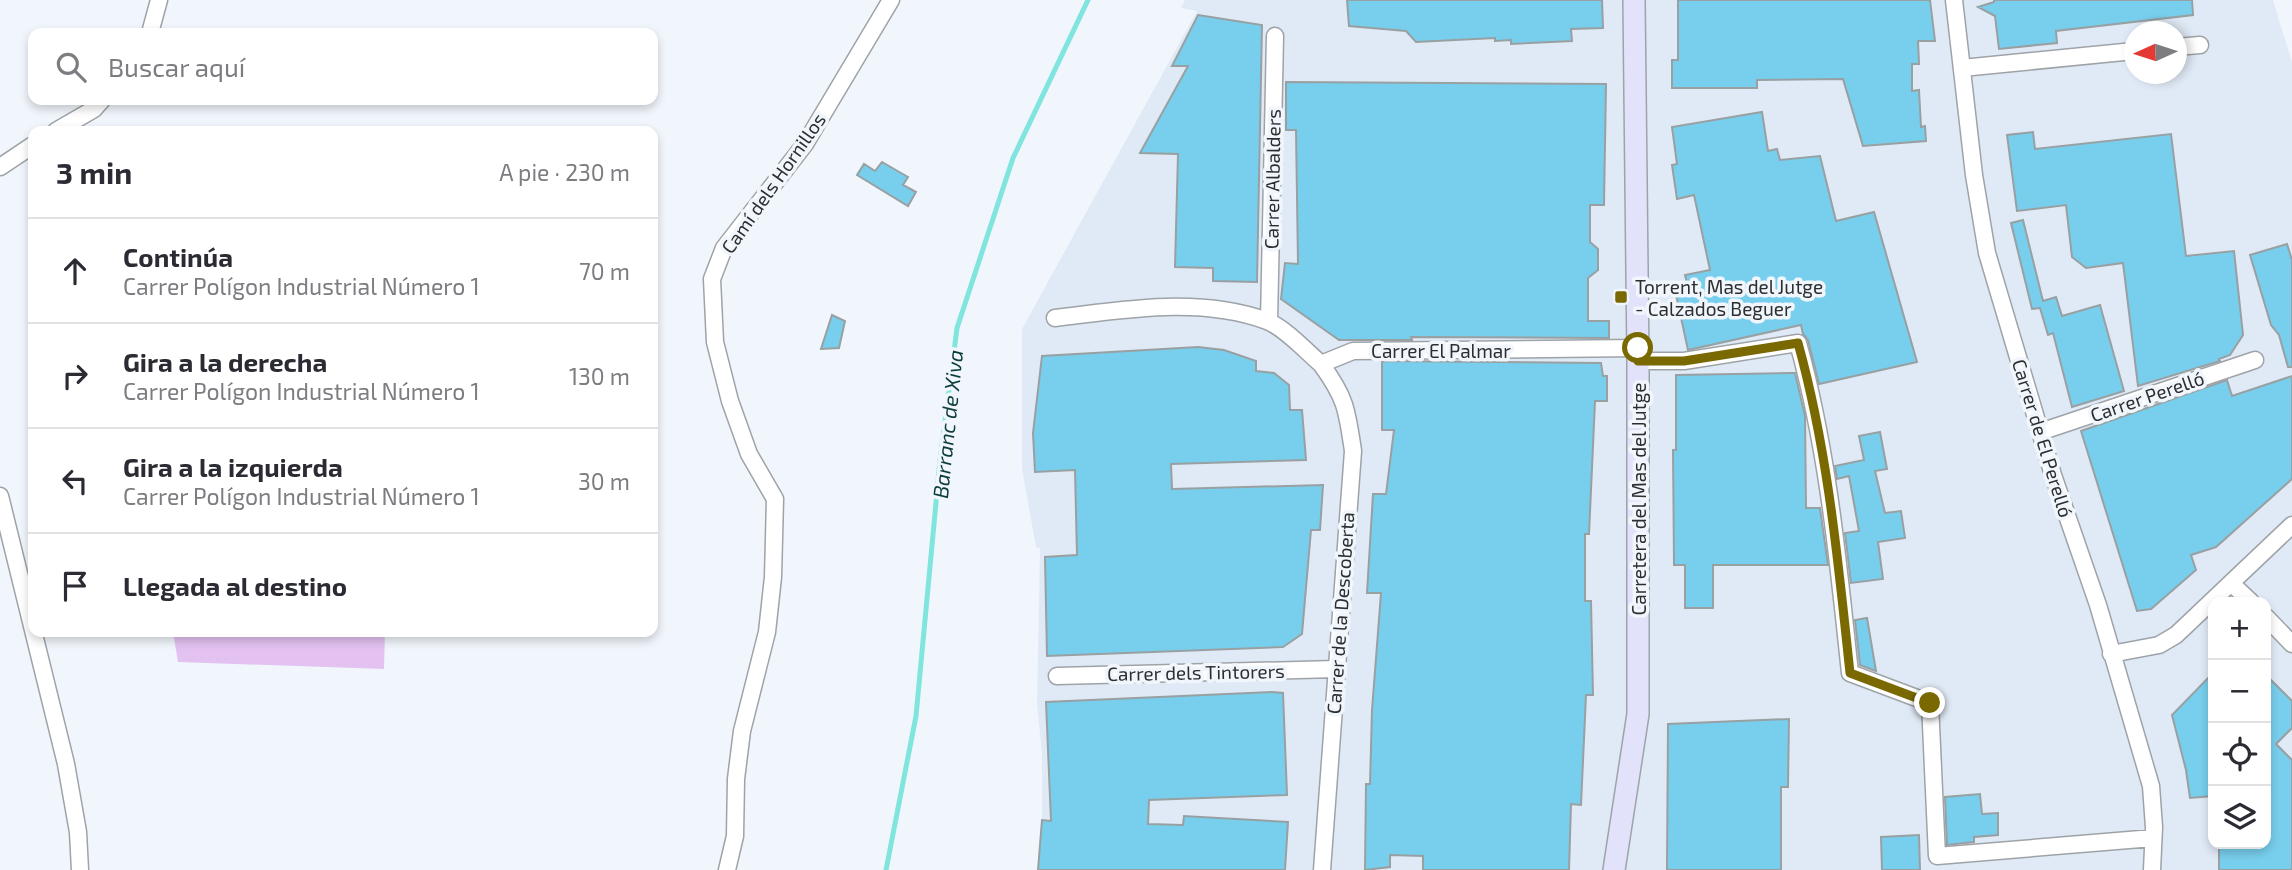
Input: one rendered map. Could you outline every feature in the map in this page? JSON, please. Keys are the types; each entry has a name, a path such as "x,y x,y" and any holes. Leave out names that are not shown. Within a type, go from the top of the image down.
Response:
{"street":[{"path":"151,28 159,0"},
{"name":"Camí dels Hornillos","path":"727,870 735,836 736,779 742,731 767,632 773,577 775,499 749,454 730,401 715,341 712,279 724,248 805,144 891,0"},
{"name":"Carretera del Mas del Jutge","path":"1615,870 1638,721 1634,0"},
{"name":"Carrer de El Perelló","path":"1954,0 1974,175 1987,253 2040,432 2098,605 2151,786 2152,870"},
{"name":"Carrer Albalders","path":"1269,322 1275,36"},
{"path":"2187,46 2200,45"},
{"path":"1962,68 2124,52"},
{"path":"64,126 97,105"},
{"path":"0,167 28,148"},
{"path":"1055,318 1130,309 1208,307 1269,322 1321,365"},
{"name":"Carrer El Palmar","path":"1321,365 1353,351 1638,355 1684,361 1798,343 1811,389 1830,491 1850,673 1930,703 1937,856 2153,838"},
{"name":"Carrer Perelló","path":"2040,432 2255,360"},
{"name":"Carrer de la Descoberta","path":"1321,365 1339,389 1353,450 1322,870"},
{"path":"0,496 28,610"},
{"path":"2111,654 2159,645 2176,635 2292,525"},
{"path":"2232,584 2246,597"},
{"path":"2271,622 2292,644"},
{"path":"35,637 66,764 78,832 80,870"},
{"name":"Carrer dels Tintorers","path":"1057,676 1336,669"}],"shaded area":[{"path":"1185,0 2273,0 2292,62 2292,870 1038,870 1042,820 1042,754 1037,703 1040,548 1036,547 1022,469 1022,329 1197,11 1181,8"},
{"path":"174,637 385,637 384,669 178,662"}],"building":[{"path":"1347,0 1602,0 1603,28 1571,29 1572,41 1511,44 1511,40 1495,41 1495,38 1416,42 1406,31 1349,26"},
{"path":"1678,0 1930,0 1935,41 1918,41 1919,64 1912,64 1912,91 1919,90 1921,127 1925,126 1926,141 1863,146 1843,79 1757,80 1757,88 1672,88 1672,60 1678,60"},
{"path":"2192,0 2193,15 2056,31 2057,43 1999,49 1995,16 1978,7 1994,2"},
{"path":"1198,15 1262,25 1257,282 1213,281 1213,268 1175,267 1178,154 1140,153 1188,66 1172,66"},
{"path":"1286,82 1606,84 1604,205 1590,205 1590,242 1598,249 1598,270 1588,278 1588,321 1609,321 1609,338 1411,337 1412,340 1339,340 1281,299 1285,263 1298,264 1296,130 1286,130"},
{"path":"1762,112 1768,151 1777,149 1780,160 1820,156 1836,221 1874,212 1917,362 1819,384 1808,340 1801,325 1688,350 1674,285 1687,283 1685,275 1710,270 1694,195 1677,199 1672,165 1677,164 1672,127"},
{"path":"2033,132 2035,149 2171,134 2186,256 2234,251 2243,335 2230,355 2219,359 2220,361 2138,386 2123,263 2086,268 2072,257 2066,205 2017,211 2007,135"},
{"path":"882,162 908,177 903,185 916,192 908,206 857,175 864,164 875,171"},
{"path":"2023,220 2043,301 2056,297 2062,316 2100,305 2124,391 2072,407 2053,333 2048,335 2040,308 2032,309 2011,223"},
{"path":"2287,244 2292,260 2292,367 2288,367 2279,335 2271,325 2250,255"},
{"path":"832,315 845,321 839,348 821,349"},
{"path":"1198,347 1224,350 1256,361 1256,371 1274,373 1289,385 1290,410 1302,410 1306,460 1171,464 1172,489 1323,485 1320,530 1311,530 1302,634 1283,647 1047,656 1045,557 1077,555 1075,470 1035,472 1033,433 1042,356"},
{"path":"1382,361 1601,363 1603,376 1607,376 1607,401 1595,401 1589,534 1585,534 1585,601 1591,601 1593,695 1586,695 1581,805 1571,804 1569,870 1423,870 1423,856 1390,855 1390,867 1365,870 1366,784 1370,784 1372,710 1381,593 1367,593 1373,494 1386,494 1394,430 1382,430"},
{"path":"1795,373 1805,416 1806,508 1820,508 1828,565 1713,565 1713,608 1685,608 1685,565 1674,565 1673,450 1676,450 1676,375"},
{"path":"2292,376 2292,479 2216,547 2191,555 2196,570 2151,609 2137,611 2081,431 2227,380 2232,396"},
{"path":"1880,432 1887,469 1875,471 1885,513 1901,511 1905,538 1878,542 1883,579 1851,583 1845,533 1859,531 1849,476 1837,479 1835,466 1864,460 1859,436"},
{"path":"1867,618 1876,671 1860,665 1855,620"},
{"path":"2208,678 2208,796 2190,798 2172,715"},
{"path":"2271,680 2292,701 2292,728 2276,744 2292,760 2292,870 2219,870 2219,849 2271,849"},
{"path":"1283,693 1287,795 1149,800 1148,824 1183,825 1184,816 1288,822 1285,870 1038,870 1042,820 1051,821 1046,702"},
{"path":"1789,719 1788,787 1781,787 1781,870 1667,870 1668,724"},
{"path":"1980,794 1982,814 1998,813 1998,835 1974,837 1974,842 1947,845 1945,797"},
{"path":"1919,835 1920,870 1882,870 1881,837"}],"waterway":[{"name":"Barranc de Xiva","path":"886,870 916,716 940,460 957,328 1013,158 1088,0"}],"place":[{"name":"Torrent, Mas del Jutge - Calzados Beguer","path":"1621,297"}],"route":[{"path":"1638,348 1638,361 1684,361 1798,343 1822,442 1833,515 1850,673 1930,703"}]}
